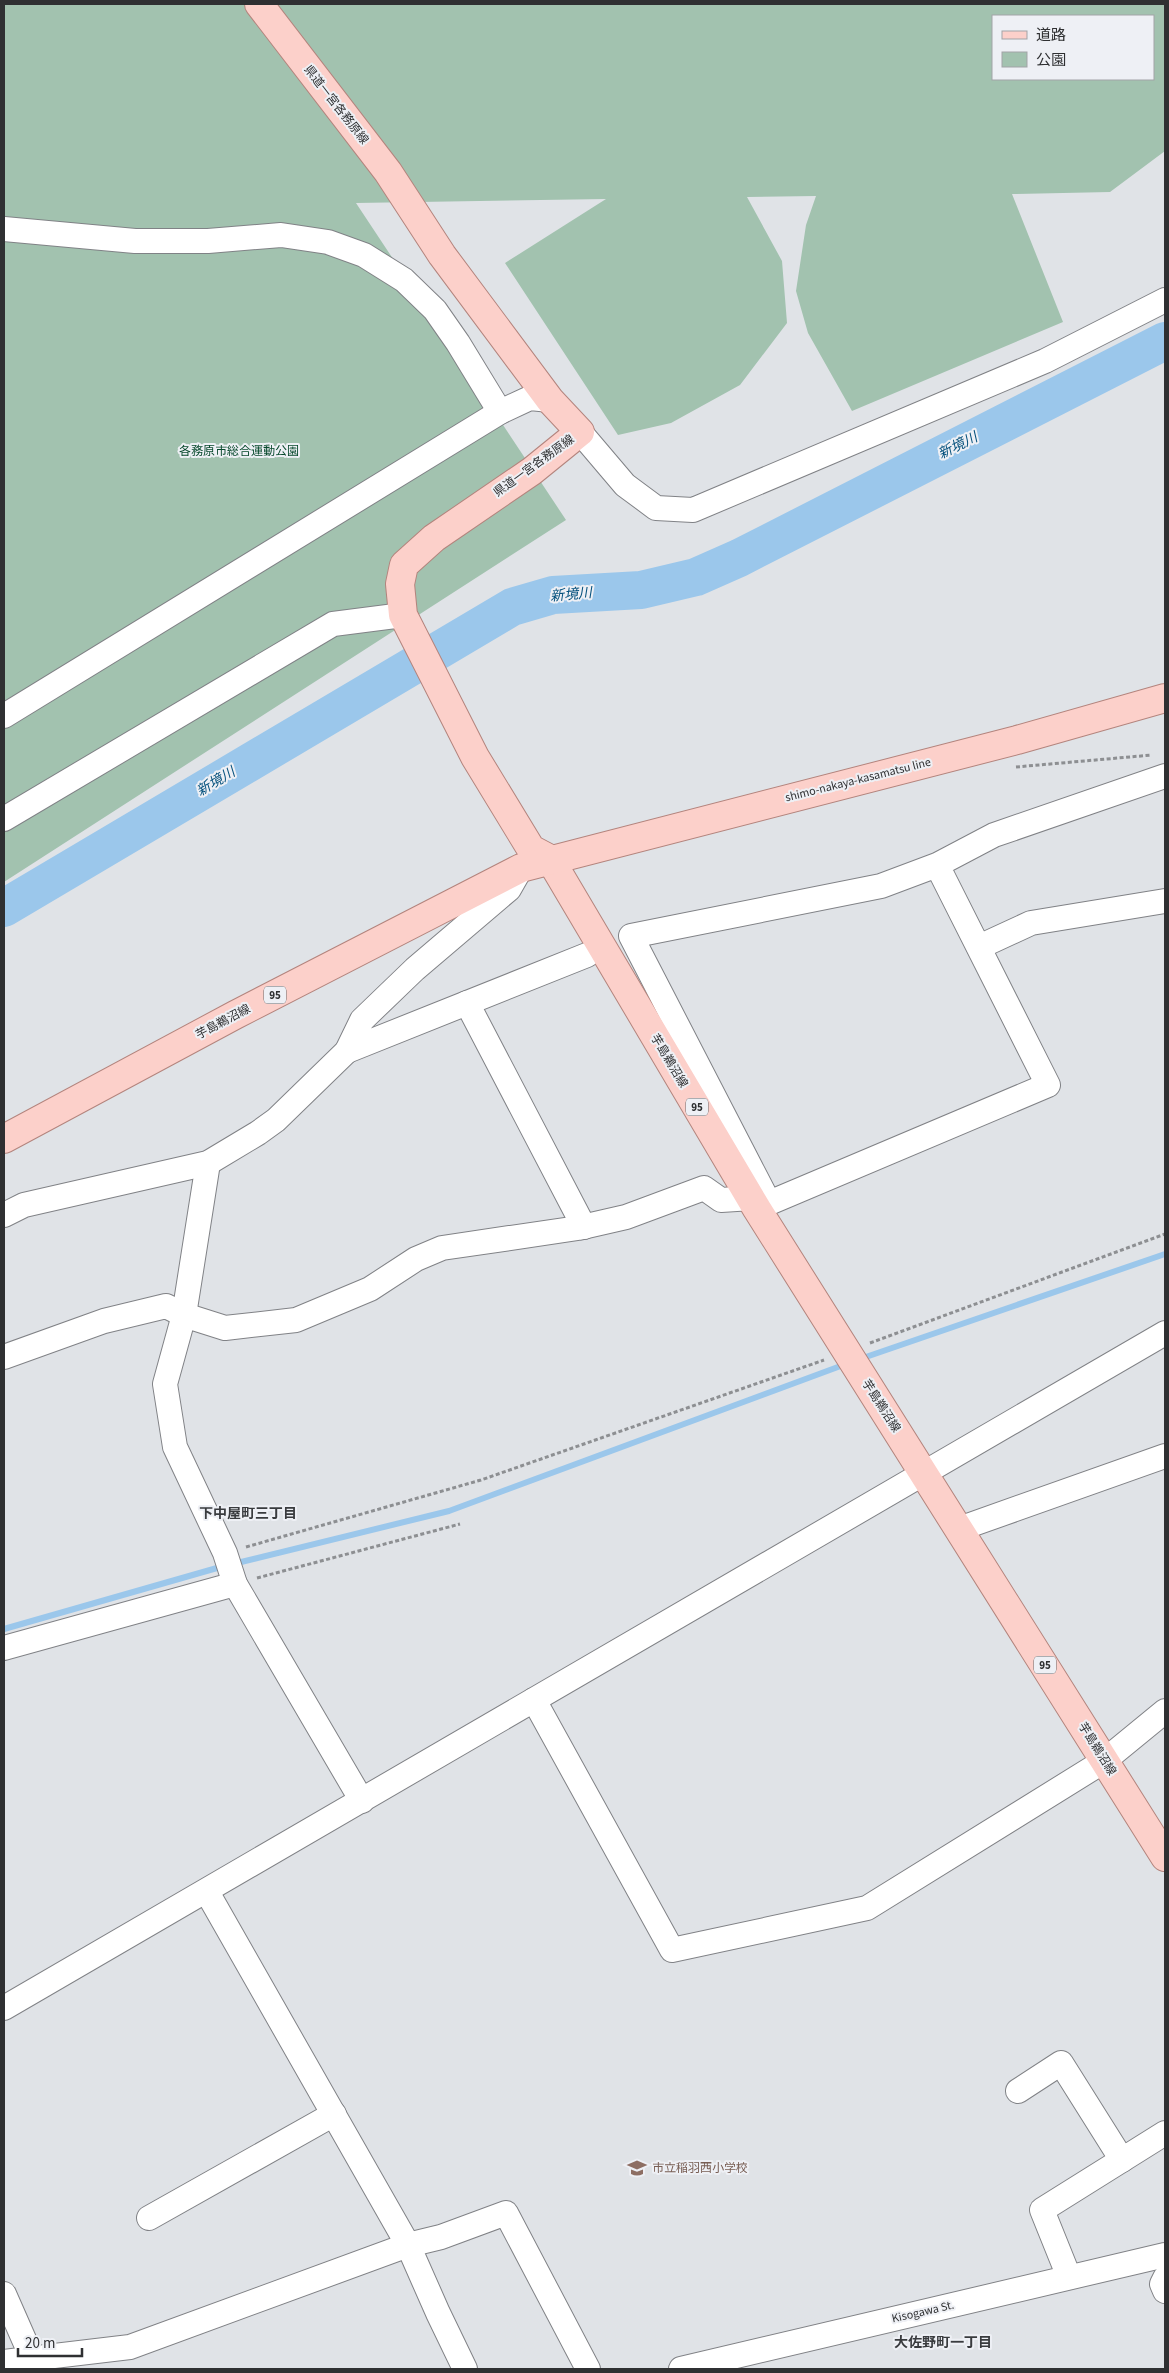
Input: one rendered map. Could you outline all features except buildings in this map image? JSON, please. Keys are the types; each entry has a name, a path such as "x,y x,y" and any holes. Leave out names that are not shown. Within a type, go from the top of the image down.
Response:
{"main road":[{"name":"県道一宮各務原線","path":"259,4 388,172 442,255 550,400 580,432 532,470 434,538 404,565 400,584 403,615 475,757 531,849 550,859"},
{"name":"shimo-nakaya-kasamatsu line","path":"550,859 1017,740 1165,698"},
{"name":"芋島鵜沼線","path":"4,1139 226,1020 521,868 550,859 853,1361 1165,1857"}],"street":[{"path":"4,229 136,241 208,241 281,235 328,242 364,255 404,280 435,310 458,342 500,412"},
{"path":"580,432 625,485 656,508 693,510 1045,361 1165,300"},
{"path":"4,716 500,412 530,398 550,400"},
{"path":"4,819 333,624 403,615"},
{"path":"759,1203 631,936 881,886 937,865 994,835 1165,776"},
{"path":"4,1357 104,1321 166,1306 184,1315 225,1328 296,1320 370,1289 416,1259 442,1248 584,1227 626,1217 704,1188 721,1200 759,1203 1048,1085 937,865"},
{"path":"4,1215 24,1205 208,1163 276,1120 347,1051 362,1020 415,969 509,888 521,868"},
{"path":"978,947 1031,923 1165,901"},
{"path":"347,1051 587,955"},
{"path":"467,1004 584,1227"},
{"path":"208,1163 184,1315 165,1384 175,1446 230,1568 362,1801"},
{"path":"4,2008 207,1892 1165,1333"},
{"path":"959,1529 1165,1456"},
{"path":"4,1648 230,1568"},
{"path":"534,1700 672,1950 867,1908 1104,1760 1165,1711"},
{"path":"207,1892 408,2245 465,2369"},
{"path":"1018,2092 1061,2063 1122,2160"},
{"path":"150,2218 334,2114"},
{"path":"1069,2278 1042,2210 1165,2133"},
{"path":"4,2362 35,2365 130,2347 408,2245 441,2237 506,2213 588,2369"},
{"name":"Kisogawa St.","path":"681,2369 1165,2255"},
{"path":"1165,2278 1162,2284 1165,2291"},
{"path":"4,2294 35,2365"}],"path":[{"path":"1009,768 1156,755"},
{"path":"230,1568 482,1480 853,1361 1165,1234"},
{"path":"230,1568 460,1524"}],"green space":[{"name":"各務原市総合運動公園","path":"4,4 1165,4 1165,151 1110,192 1012,194 1063,322 852,411 808,333 796,291 806,225 816,196 747,197 782,261 787,323 740,385 671,423 618,435 505,263 606,199 356,203 566,520 4,882"}],"waterway":[{"name":"新境川","path":"4,908 512,607 553,595 641,590 696,577 739,558 1165,341"},
{"path":"860,1359 1165,1254"},
{"path":"233,1564 449,1511 846,1364"},
{"path":"4,1629 224,1566"}],"place":[{"name":"市立稲羽西小学校","path":"637,2168"}],"district":[{"name":"下中屋町三丁目","path":"248,1514"},
{"name":"大佐野町一丁目","path":"943,2343"}]}
